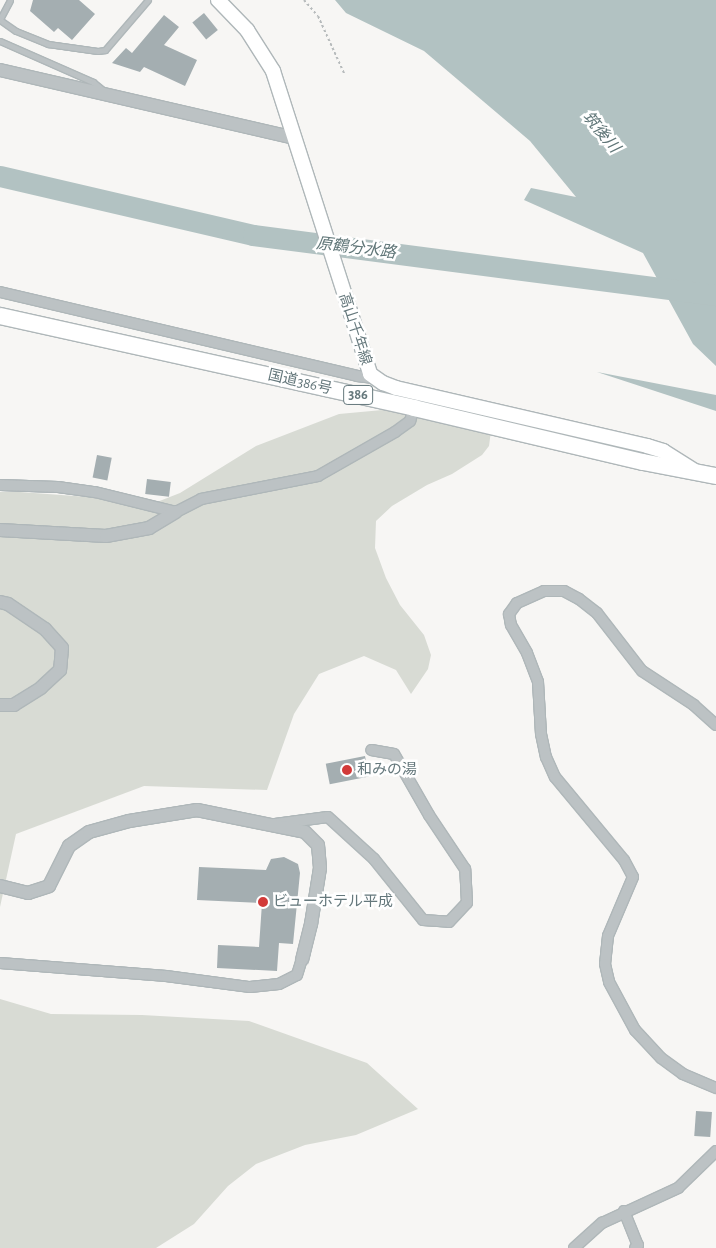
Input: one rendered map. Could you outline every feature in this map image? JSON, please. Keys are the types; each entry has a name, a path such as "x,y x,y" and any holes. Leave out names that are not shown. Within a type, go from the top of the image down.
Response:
{"highway":[{"name":"国道386号","path":"0,316 414,408 498,429 716,476"}],"main road":[{"name":"高山千年線","path":"218,0 247,30 267,61 371,373 396,388 647,446 663,451 697,472"}],"street":[{"path":"0,70 108,94 296,144"},
{"path":"0,292 357,376 371,373"},
{"path":"0,530 106,536 149,528 201,499 318,476 395,432 410,421 414,408"},
{"path":"0,485 58,487 95,492 176,512"},
{"path":"716,725 694,705 642,671 597,613 579,599 564,591 544,591 517,604 509,614 511,625 527,653 538,682 540,734 555,777 624,860 633,877 608,936 606,964 609,982 635,1030 661,1058 682,1074 716,1088"},
{"path":"0,602 8,604 45,629 62,648 60,670 41,688 14,705 0,706"},
{"path":"269,824 328,817 374,859 423,920 449,922 467,903 465,870 429,815 394,754 371,750"},
{"path":"0,886 28,893 49,886 69,846 89,832 129,821 197,810 304,832 318,845 320,868 311,924 302,959 297,975 279,984 250,987 129,972 0,963"},
{"path":"574,1248 602,1223 624,1211 678,1188 716,1151"},
{"path":"624,1211 638,1246 635,1248"}],"lane":[{"path":"10,0 0,19 16,31 48,44 98,51 105,50 148,0"},
{"path":"0,41 93,82 108,94"}],"path":[{"path":"304,0 318,16 344,72"}],"shaded area":[{"path":"404,408 491,431 489,446 482,455 452,474 427,485 392,506 376,521 375,548 386,578 400,605 424,635 431,655 428,669 411,694 396,670 364,656 319,674 294,714 267,790 144,786 16,834 0,907 0,492 157,502 180,493 256,446 339,414"},
{"path":"0,999 51,1014 142,1015 249,1021 367,1063 418,1109 356,1135 305,1145 256,1164 228,1186 194,1224 156,1248 0,1248"}],"water":[{"name":"筑後川","path":"335,0 716,0 716,366 693,344 643,253 524,200 531,188 576,197 530,141 424,51 346,13"},
{"path":"597,372 716,395 716,411"}],"building":[{"path":"33,0 79,0 95,14 72,40 58,28 54,32 30,11"},
{"path":"204,13 218,30 206,40 192,22"},
{"path":"164,15 179,27 164,45 197,60 185,86 144,67 140,72 112,63 126,48 132,53"},
{"path":"97,455 112,458 107,480 93,478"},
{"path":"147,479 171,482 169,497 145,494"},
{"name":"和みの湯","path":"365,756 369,777 330,784 326,764"},
{"name":"ビューホテル平成","path":"284,857 298,864 300,873 293,944 279,943 277,971 217,968 218,945 259,947 262,903 197,900 199,867 266,870 271,859"},
{"path":"696,1111 712,1112 710,1137 694,1136"}],"waterway":[{"name":"原鶴分水路","path":"0,176 253,235 716,295"}],"place":[{"name":"和みの湯","path":"347,770"},
{"name":"ビューホテル平成","path":"263,902"}]}
